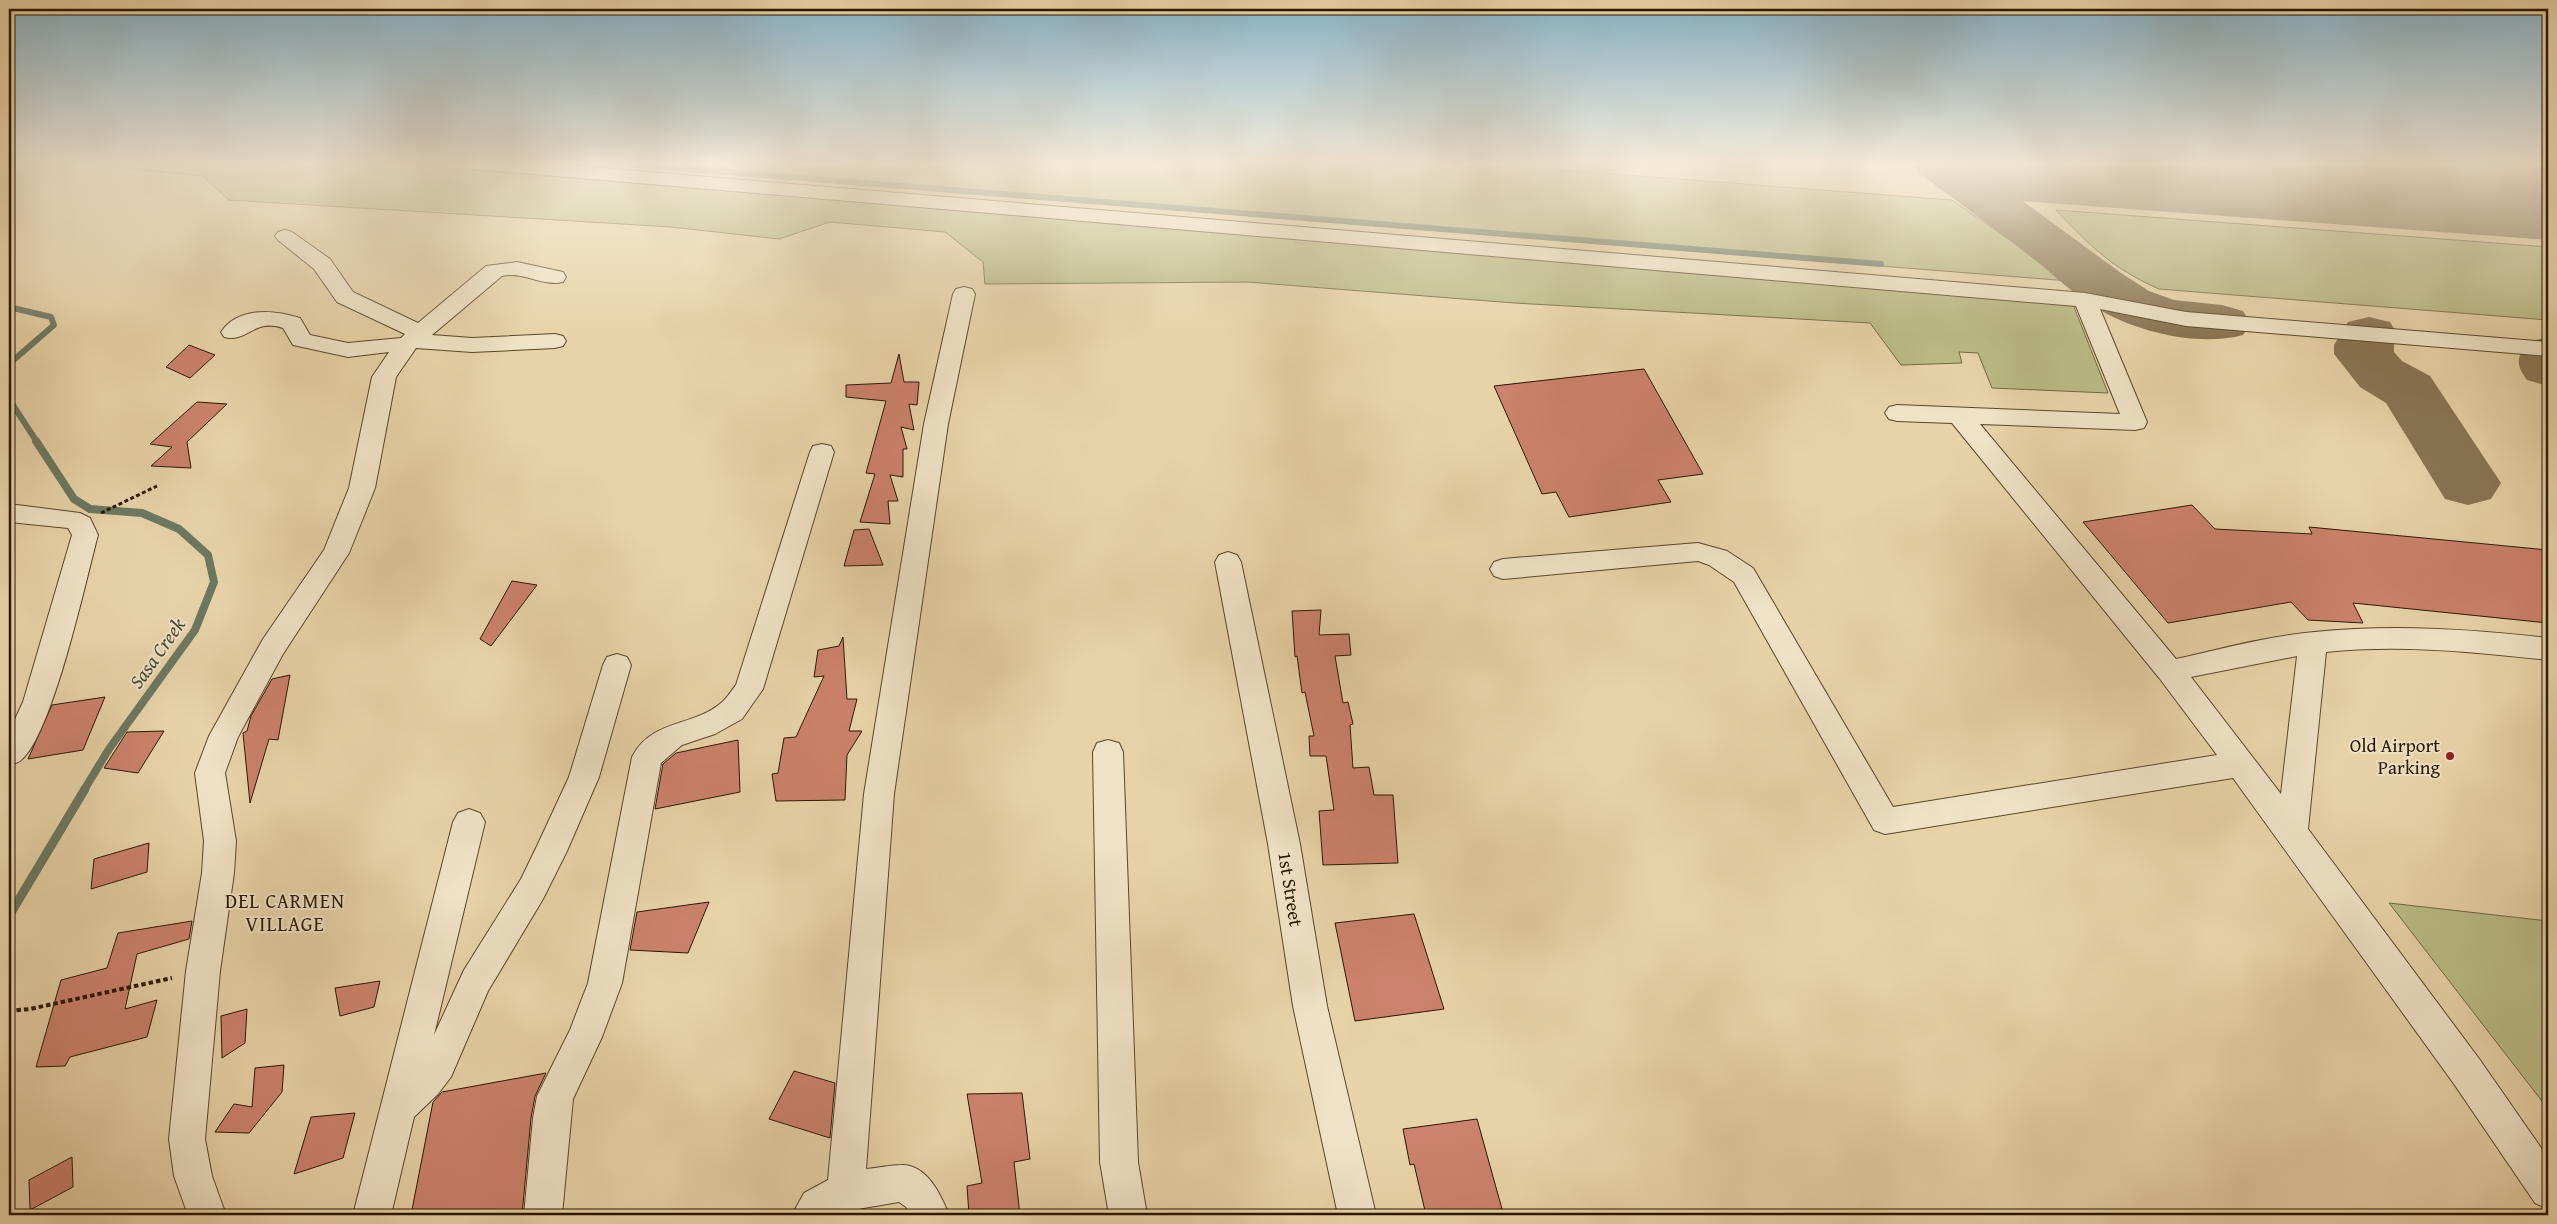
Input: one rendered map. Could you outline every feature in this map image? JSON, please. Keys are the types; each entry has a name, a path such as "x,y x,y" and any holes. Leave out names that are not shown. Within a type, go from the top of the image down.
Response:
{"street":[{"path":"1146,220 2085,300 2186,320 2548,349"},
{"path":"285,236 322,264 344,297 414,340"},
{"path":"207,1215 193,1176 187,1139 204,971 218,873 220,841 210,773 224,736 273,647 336,552 362,488 384,377 414,340 464,294 494,270 517,268 555,277"},
{"path":"846,1191 879,794 936,424 964,294"},
{"path":"1897,413 2135,422 2085,300"},
{"path":"232,332 255,318 266,317 292,323 301,340 336,349 361,349 414,340 472,345 554,341"},
{"path":"1959,415 2170,670 2292,832 2462,1065 2548,1190"},
{"path":"543,1215 551,1118 555,1096 585,1037 605,983 647,757 672,736 705,726 726,714 749,689 822,452"},
{"path":"9,513 71,519 80,522 85,528 85,535 38,702 22,737 9,753"},
{"path":"1503,570 1698,552 1732,566 1744,575 1885,821 2241,764"},
{"name":"1st Street","path":"1228,562 1284,844 1310,1006 1357,1215"},
{"path":"2170,670 2313,642 2394,638 2498,643 2548,649"},
{"path":"2292,832 2313,642"},
{"path":"399,1107 425,1082 438,1065 476,982 532,889 551,851 584,777 617,665"},
{"path":"9,713 38,702"},
{"path":"1108,752 1119,1162 1128,1215"},
{"path":"372,1215 469,822"},
{"path":"811,1215 814,1210 846,1191 904,1184 919,1194 930,1215"}],"path":[{"path":"100,513 157,486"},
{"path":"9,1011 30,1009 204,971"}],"green space":[{"path":"558,220 1080,220 2072,302 2108,393 1992,388 1978,353 1959,352 1962,363 1901,365 1870,323 1514,303 1247,282 985,284 983,262 945,232 830,222 779,239 671,227"},
{"path":"1304,220 1981,220 2069,281"},
{"path":"2066,220 2191,220 2548,247 2548,320 2159,289 2115,265"},
{"path":"2389,903 2548,921 2548,1109"}],"building":[{"path":"189,345 215,355 190,378 166,367"},
{"path":"899,354 904,382 919,382 917,405 909,404 914,430 901,427 907,449 903,449 903,477 890,475 898,501 888,501 890,524 860,522 875,474 866,473 886,401 846,397 846,385 891,383"},
{"path":"1644,369 1703,474 1658,480 1671,502 1569,517 1556,492 1542,494 1494,386"},
{"path":"197,402 227,404 187,442 191,468 151,466 172,447 150,444"},
{"path":"2192,505 2215,529 2312,534 2309,527 2548,550 2548,623 2353,603 2363,623 2308,620 2291,602 2168,623 2083,522"},
{"path":"869,529 883,565 844,566 854,530"},
{"path":"512,581 537,585 491,646 480,639"},
{"path":"1321,610 1319,635 1349,634 1351,655 1335,656 1343,703 1348,702 1353,724 1350,725 1353,768 1369,767 1374,795 1393,795 1398,863 1323,865 1319,811 1334,810 1326,756 1310,756 1309,736 1314,736 1305,692 1302,693 1297,656 1295,657 1292,611"},
{"path":"843,637 847,699 857,699 849,731 862,731 847,755 845,800 776,801 772,774 778,773 784,738 796,737 824,676 814,677 818,650 839,646"},
{"path":"290,675 278,740 269,739 250,803 243,733 247,731 251,716 272,679"},
{"path":"105,697 83,750 28,759 52,705"},
{"path":"164,731 138,773 104,768 127,732"},
{"path":"738,740 740,792 655,809 663,764 676,753"},
{"path":"149,843 147,872 91,889 94,859"},
{"path":"709,902 688,953 630,950 637,912"},
{"path":"1414,914 1444,1009 1355,1021 1335,923"},
{"path":"192,921 189,939 137,954 125,1009 157,1000 147,1037 70,1057 65,1066 36,1067 61,980 107,968 118,933"},
{"path":"380,981 374,1007 340,1016 335,988"},
{"path":"247,1009 245,1043 222,1058 221,1016"},
{"path":"284,1065 282,1092 249,1133 215,1132 234,1104 252,1107 255,1068"},
{"path":"794,1071 835,1083 830,1138 769,1119"},
{"path":"546,1073 535,1096 531,1118 522,1215 411,1215 433,1102 442,1092"},
{"path":"1022,1093 1030,1159 1014,1162 1020,1215 969,1215 967,1186 982,1183 967,1094"},
{"path":"355,1113 343,1158 294,1174 311,1117"},
{"path":"1477,1119 1502,1209 1467,1215 1426,1215 1414,1164 1410,1165 1403,1129"},
{"path":"72,1157 73,1187 30,1210 29,1180"}],"waterway":[{"path":"1331,220 1881,264"},
{"name":"Sasa Creek","path":"9,307 51,317 54,325 9,364 9,372"},
{"name":"Sasa Creek","path":"9,399 37,442"},
{"name":"Sasa Creek","path":"36,441 74,499 90,509 142,513 179,529 208,555 214,582 195,630 109,749 84,790"},
{"name":"Sasa Creek","path":"9,916 85,789"}],"taxiway":[{"path":"2017,220 2101,285 2129,303 2165,316 2222,323"},
{"path":"2369,335 2364,345 2364,354 2381,374 2408,390 2468,483"},
{"path":"2548,355 2548,367"}],"place":[{"name":"Old Airport Parking","path":"2450,756"}],"district":[{"name":"DEL CARMEN VILLAGE","path":"285,912"}]}
